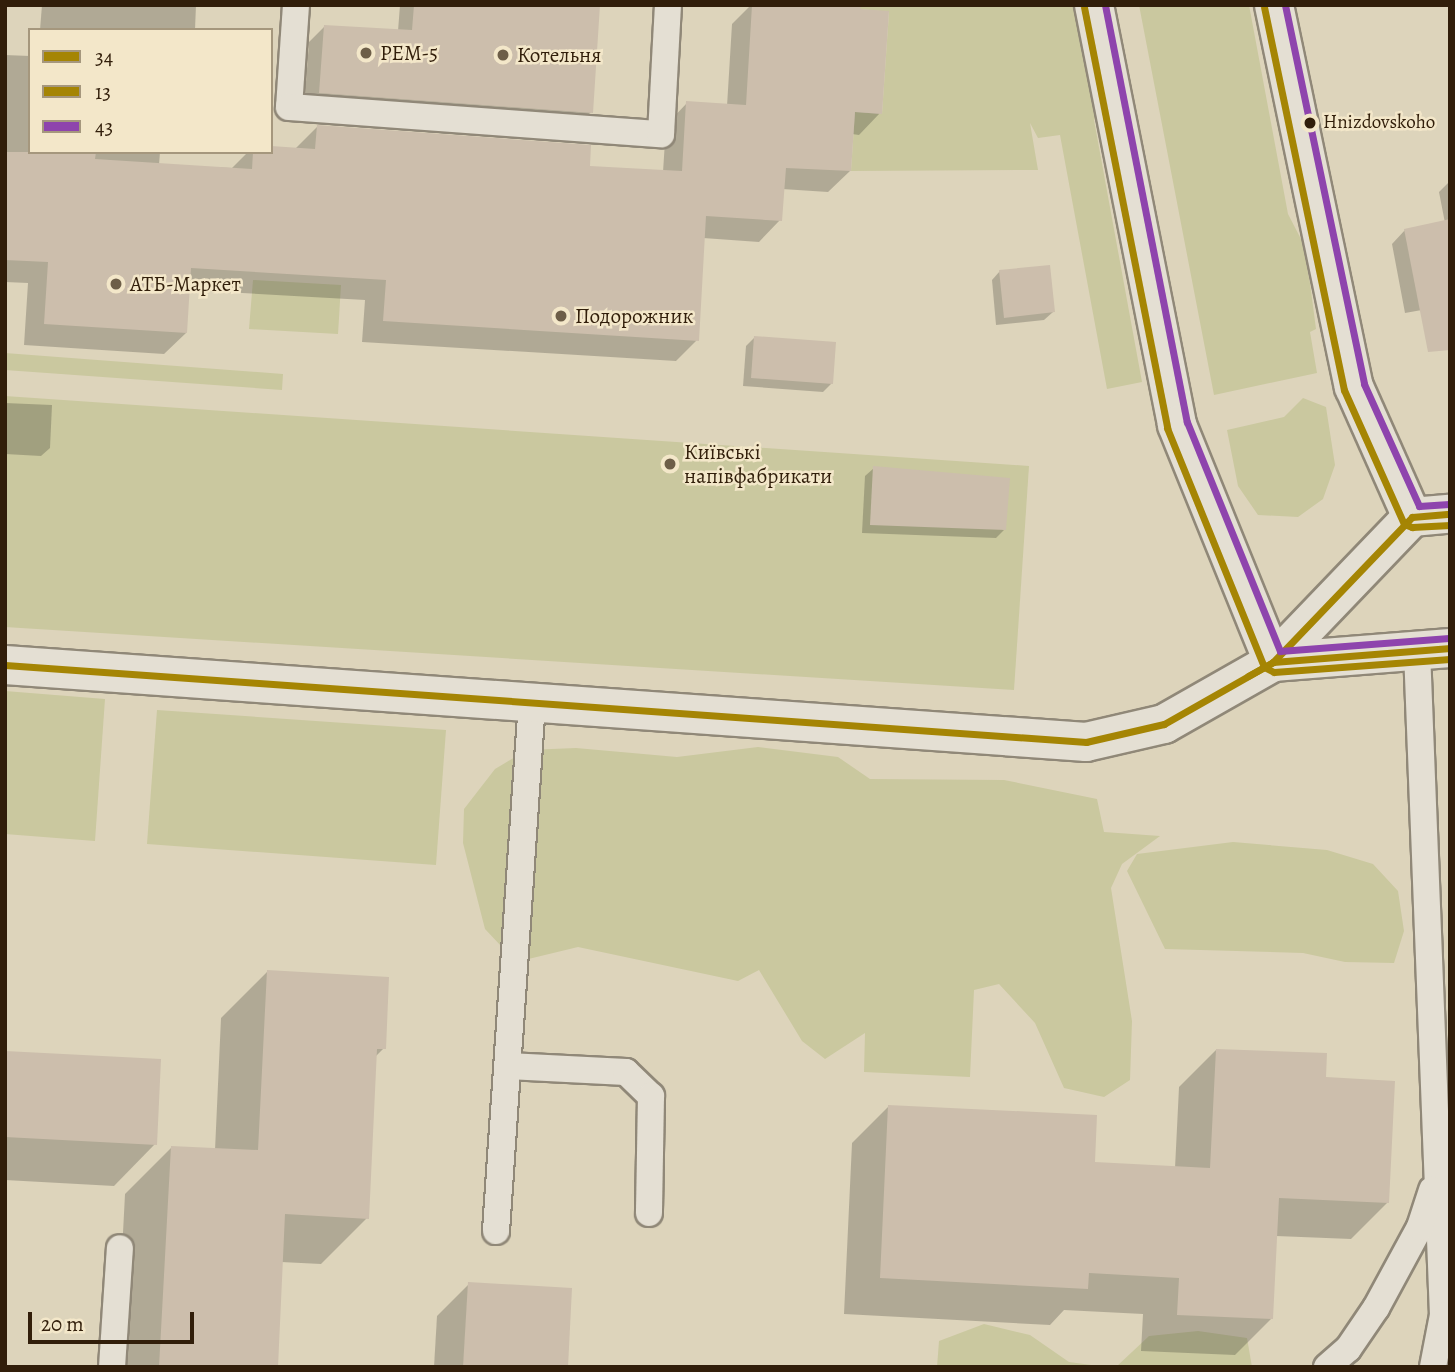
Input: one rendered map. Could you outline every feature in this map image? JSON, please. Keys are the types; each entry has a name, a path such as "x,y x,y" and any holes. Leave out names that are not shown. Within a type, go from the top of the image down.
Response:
{"street":[{"path":"1094,5 1177,425 1273,662"},
{"path":"1274,5 1354,387 1412,517"},
{"path":"5,665 1086,742 1164,724 1273,662 1412,517 1450,514"},
{"path":"1273,662 1433,649"}],"lane":[{"path":"296,5 289,107 661,134 668,5"},
{"path":"1433,649 1438,1172 1443,1315 1433,1367"},
{"path":"496,1231 532,702"},
{"path":"508,1066 626,1073 651,1096 649,1213"},
{"path":"1326,1367 1348,1349 1399,1269 1420,1227 1438,1172"},
{"path":"112,1367 120,1248"}],"shaded area":[{"path":"861,5 1080,5 1114,101 1094,120 1142,382 1107,389 1060,135 1038,138 1030,123 1038,170 851,171 855,112 882,114 889,12 861,9"},
{"path":"1139,5 1249,5 1288,214 1302,241 1310,283 1316,329 1310,332 1317,373 1214,395"},
{"path":"253,280 341,285 338,334 249,329"},
{"path":"5,353 283,374 282,390 5,370"},
{"path":"5,396 1029,466 1014,690 5,627"},
{"path":"1303,398 1326,407 1335,465 1323,499 1298,517 1258,515 1238,486 1227,430 1284,417"},
{"path":"5,691 105,699 95,841 5,834"},
{"path":"157,710 446,730 436,865 147,844"},
{"path":"758,747 838,757 870,779 1004,780 1097,799 1104,832 1160,836 1122,864 1111,888 1132,1021 1130,1080 1104,1097 1064,1088 1035,1023 999,984 974,990 970,1077 864,1072 865,1033 825,1059 802,1041 759,970 738,981 578,947 516,962 485,929 463,843 464,809 495,769 527,750 576,748 677,757"},
{"path":"1233,842 1327,850 1373,864 1398,891 1404,931 1394,963 1345,962 1303,953 1165,949 1127,871 1137,854"},
{"path":"984,1324 1030,1335 1069,1362 1106,1367 937,1367 939,1341"},
{"path":"1198,1331 1247,1338 1252,1367 1116,1367 1149,1336"}],"building":[{"name":"Котельня","path":"414,5 600,5 593,113 319,93 324,25 412,30"},
{"path":"752,5 861,5 861,9 889,11 882,114 855,112 851,171 786,168 782,221 706,216 699,341 383,321 386,280 191,268 187,333 44,324 48,262 5,260 5,152 96,154 95,159 252,169 253,154 273,154 273,146 315,149 317,125 591,145 590,166 682,171 686,101 746,105"},
{"path":"1450,219 1450,350 1428,352 1404,229"},
{"path":"1050,265 1055,312 1004,318 999,270"},
{"path":"754,336 836,342 833,384 751,378"},
{"path":"873,466 1010,478 1006,530 870,525"},
{"path":"267,970 389,977 386,1049 377,1049 369,1219 285,1214 278,1367 159,1367 171,1146 258,1150"},
{"path":"1216,1049 1327,1053 1326,1077 1395,1081 1389,1203 1279,1198 1273,1319 1177,1315 1179,1278 1089,1273 1088,1289 880,1278 888,1105 1097,1115 1095,1162 1210,1168"},
{"path":"5,1051 161,1059 157,1145 5,1137"},
{"path":"468,1282 572,1288 568,1367 463,1367"}],"transit line":[{"name":"43","path":"1105,5 1187,422 1280,651 1449,638"},
{"name":"43","path":"1285,5 1364,384 1419,506 1449,504"},
{"name":"13","path":"1084,7 1167,428 1264,667 1274,672 1450,659"},
{"name":"13","path":"1264,7 1344,390 1404,524 1412,527 1450,525"},
{"name":"34","path":"5,665 1086,742 1164,724 1273,662 1412,517 1450,514"},
{"name":"34","path":"1248,676 1273,662 1450,648"}],"place":[{"name":"РЕМ-5","path":"366,53"},
{"name":"Котельня","path":"503,55"},
{"name":"Hnizdovskoho","path":"1310,123"},
{"name":"АТБ-Маркет","path":"116,284"},
{"name":"Подорожник","path":"561,316"},
{"name":"Київські напівфабрикати","path":"670,464"}]}
